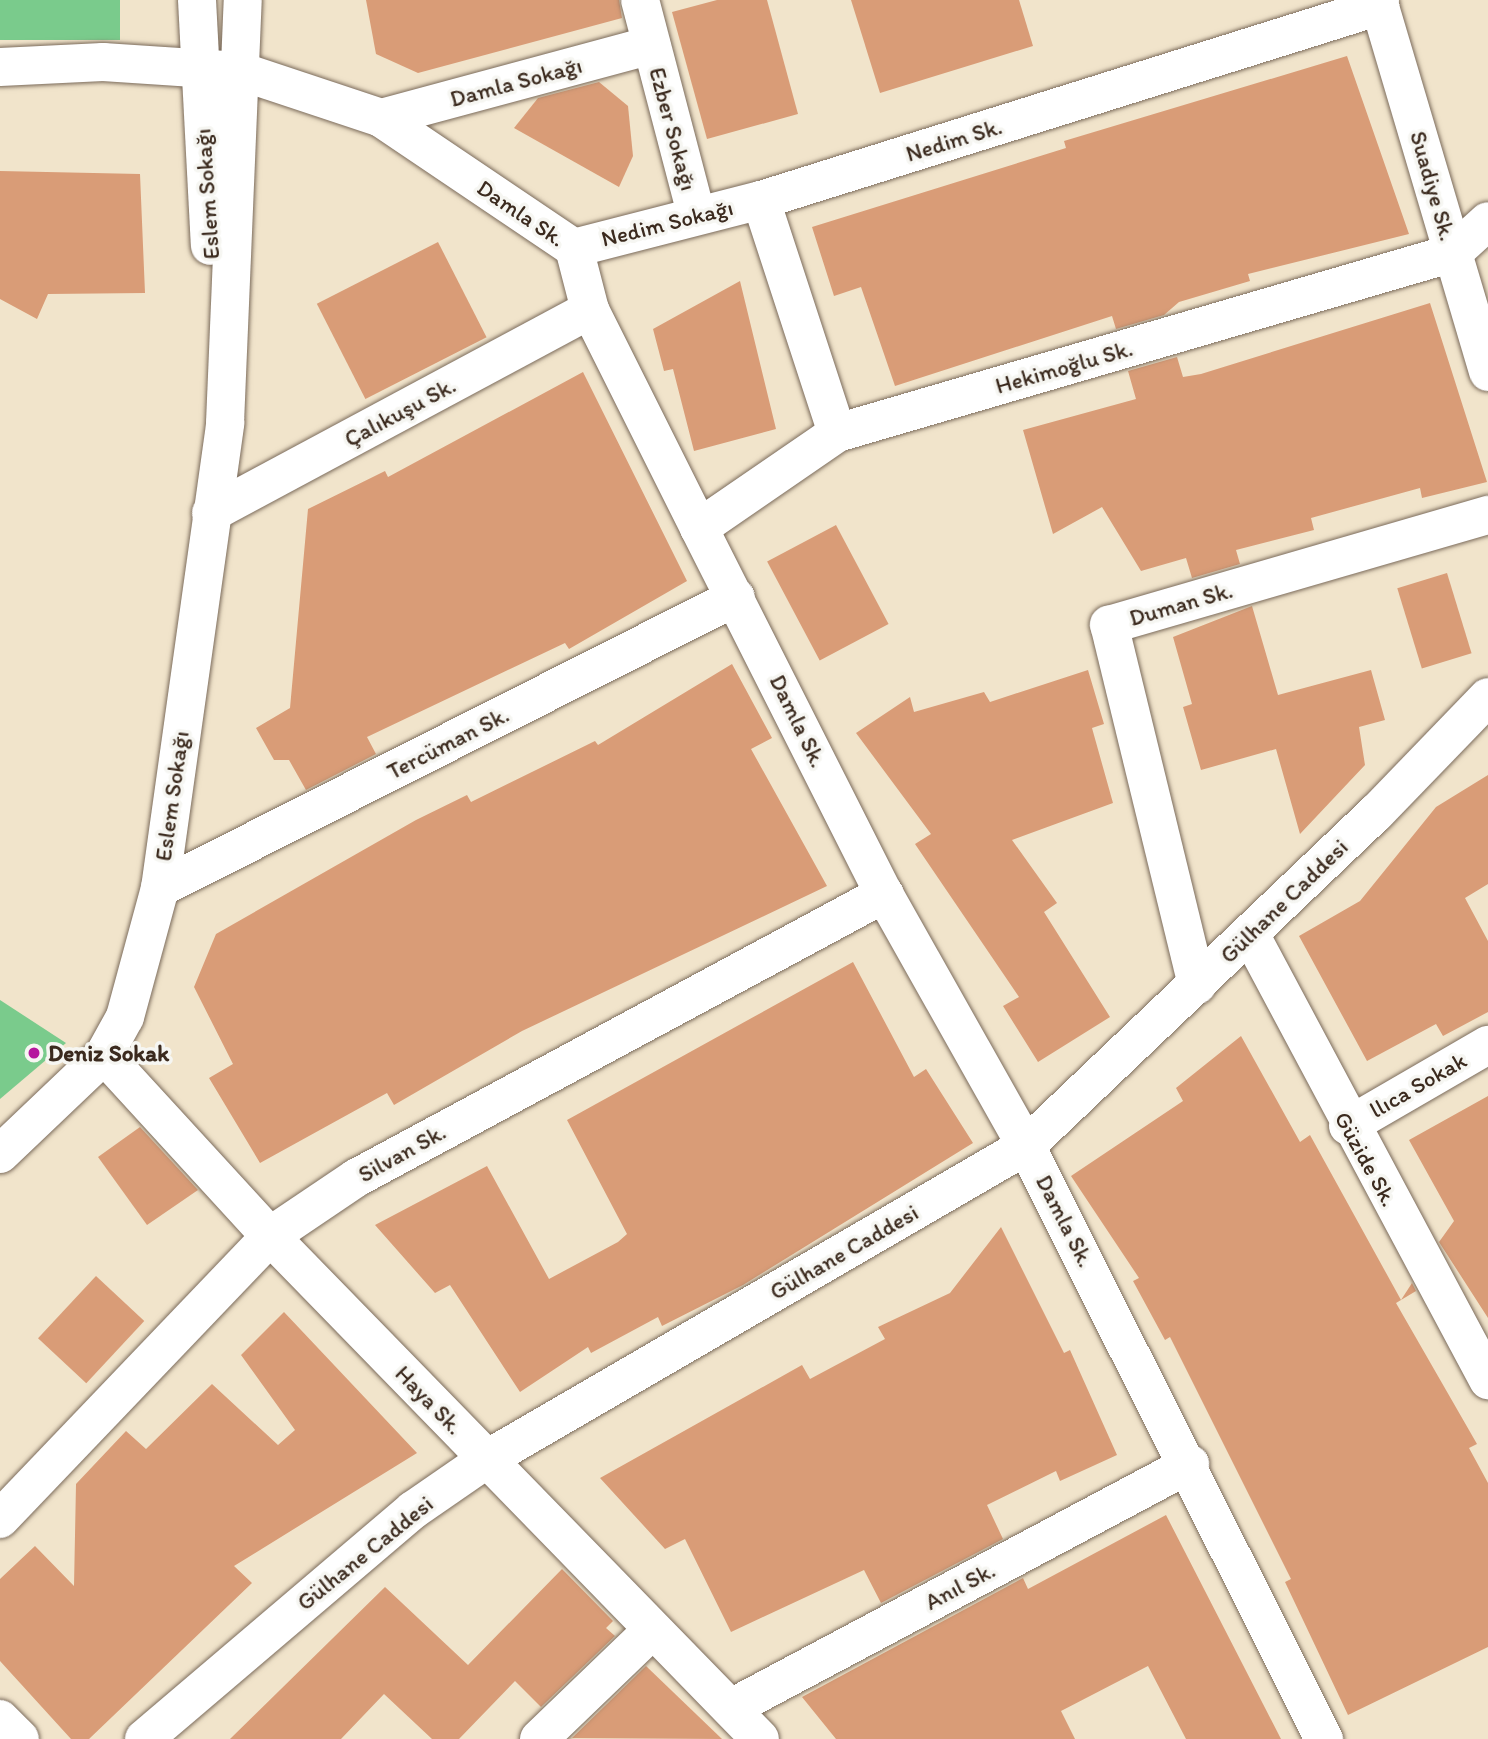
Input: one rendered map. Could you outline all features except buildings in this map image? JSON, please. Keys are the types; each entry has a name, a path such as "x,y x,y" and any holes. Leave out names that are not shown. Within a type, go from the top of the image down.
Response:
{"street":[{"name":"Eslem Sokağı","path":"197,0 204,193 225,387"},
{"name":"Eslem Sokağı","path":"0,1154 104,1055 129,1006 160,888 211,513 225,387 243,0"},
{"name":"Ezber Sokağı","path":"640,0 696,213"},
{"name":"Nedim Sk.","path":"761,200 1379,3"},
{"name":"Suadiye Sk.","path":"1379,3 1488,372"},
{"name":"Damla Sokağı","path":"381,118 651,46"},
{"name":"Damla Sk.","path":"0,67 103,62 240,71 381,118 574,248 590,310 699,528 884,894 1026,1146 1190,1464 1324,1739"},
{"name":"Nedim Sokağı","path":"574,248 696,213 761,200"},
{"path":"761,200 837,433"},
{"path":"1453,253 1488,221"},
{"name":"Hekimoğlu Sk.","path":"699,528 837,433 1453,253"},
{"name":"Çalıkuşu Sk.","path":"211,513 590,310"},
{"name":"Duman Sk.","path":"1197,985 1109,625 1488,515"},
{"name":"Tercüman Sk.","path":"160,888 736,597"},
{"name":"Gülhane Caddesi","path":"144,1739 413,1510 487,1459 1026,1146 1250,934 1488,697"},
{"name":"Silvan Sk.","path":"0,1519 270,1236 356,1178 884,894"},
{"name":"Güzide Sk.","path":"1250,934 1348,1126 1486,1372"},
{"name":"llıca Sokak","path":"1348,1126 1488,1045"},
{"name":"Haya Sk.","path":"104,1055 270,1236 487,1459 650,1632 760,1739"},
{"name":"Anıl Sk.","path":"731,1708 1190,1464"},
{"path":"539,1739 650,1632"},
{"path":"0,1719 20,1739"}],"green space":[{"path":"0,0 120,0 120,40 0,40"},
{"path":"0,1000 66,1043 0,1099"}],"place":[{"name":"Deniz Sokak","path":"34,1053"}]}
